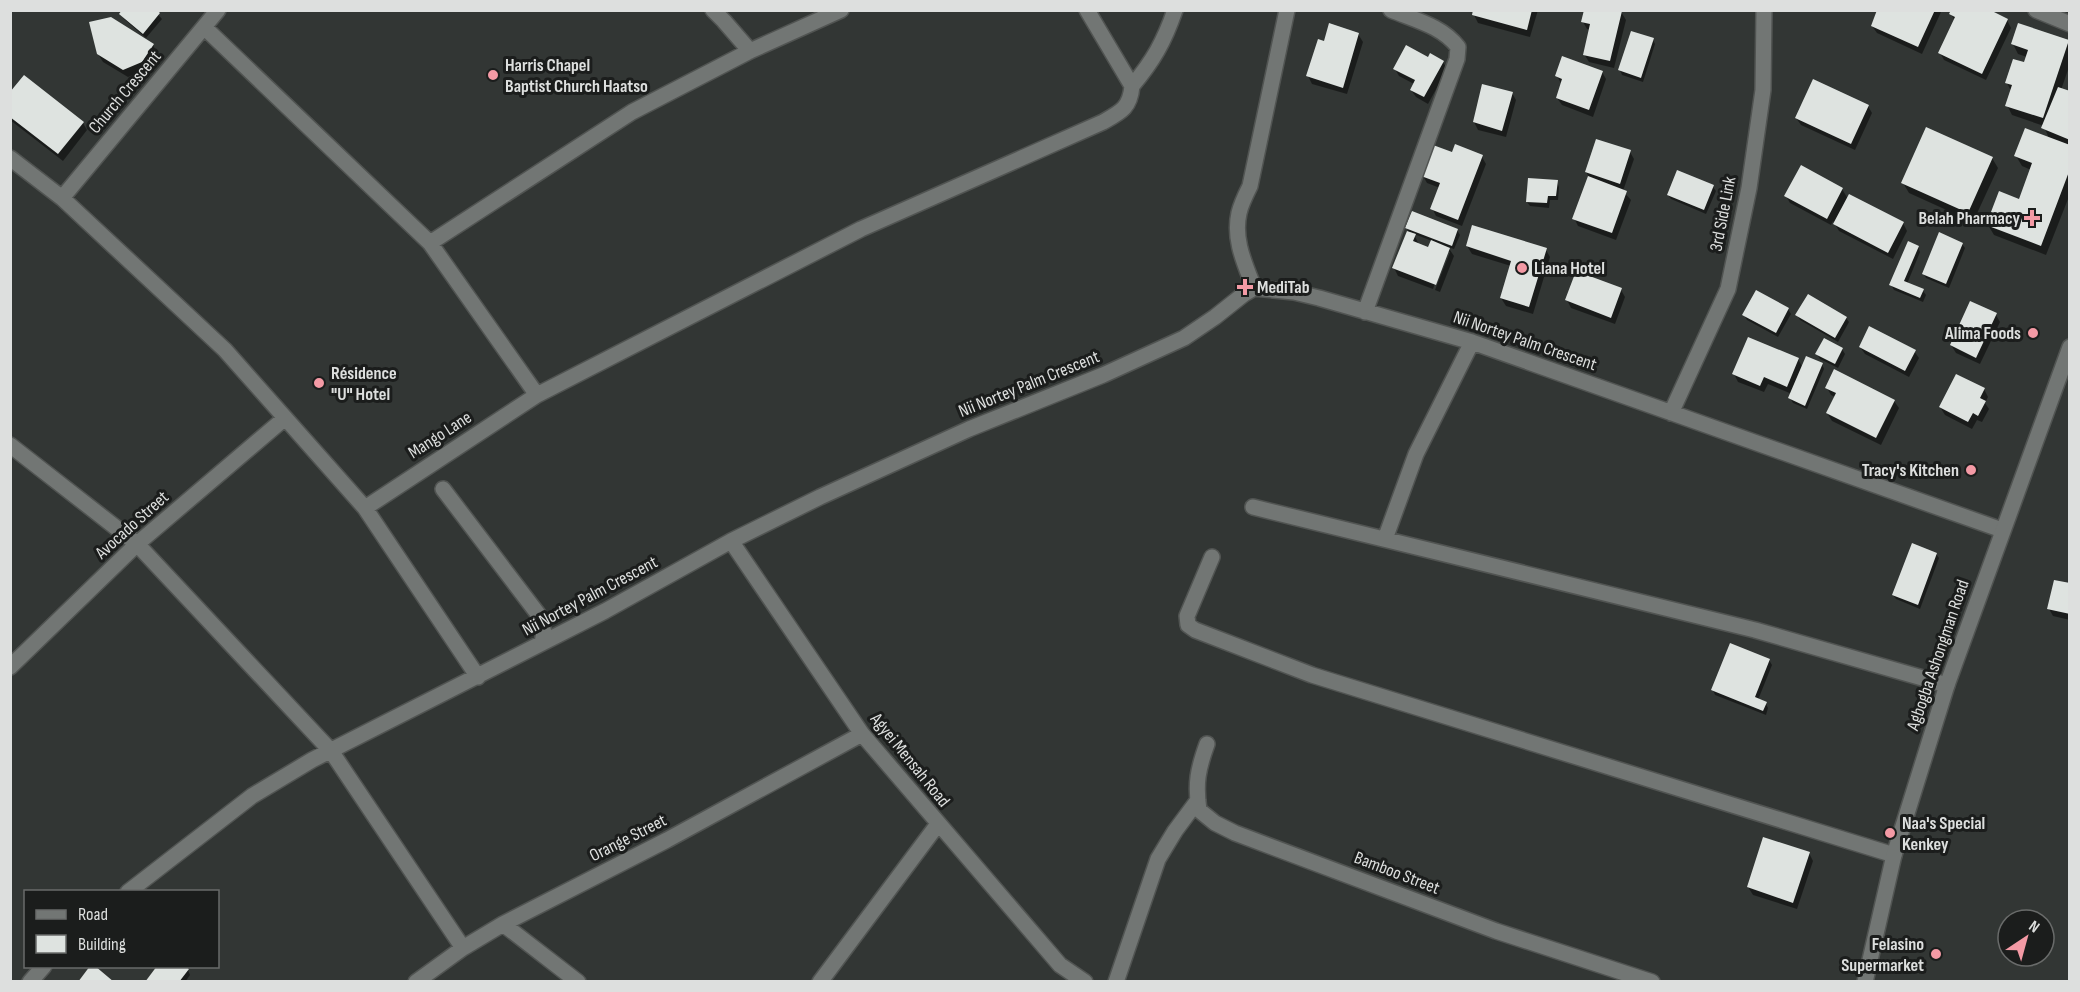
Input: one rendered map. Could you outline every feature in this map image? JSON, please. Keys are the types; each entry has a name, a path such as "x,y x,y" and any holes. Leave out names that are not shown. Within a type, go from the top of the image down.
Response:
{"street":[{"name":"Church Crescent","path":"62,198 218,10"},
{"path":"713,10 750,51"},
{"path":"430,243 632,112 750,51 841,10"},
{"path":"1087,10 1132,86"},
{"name":"Mango Lane","path":"365,508 537,395 861,229 1103,122 1122,111 1131,97 1132,86 1166,37 1175,10"},
{"path":"1254,288 1240,250 1237,234 1239,212 1250,186 1287,10"},
{"path":"1365,312 1457,59 1458,47 1450,36 1391,10"},
{"name":"3rd Side Link","path":"1671,412 1728,289 1749,188 1763,90 1764,10"},
{"path":"2036,10 2070,24"},
{"path":"204,27 430,243 537,395"},
{"path":"10,158 62,198 225,350 365,508 478,677"},
{"name":"Nii Nortey Palm Crescent","path":"129,890 252,796 312,760 542,644 731,541 820,497 969,429 1103,375 1184,338 1254,288 1294,292 1472,342 2002,530"},
{"path":"1385,539 1416,454 1472,342"},
{"name":"Agbogba Ashongman Road","path":"1865,981 1894,855 1947,685 2070,347"},
{"name":"Avocado Street","path":"10,667 137,544 285,418"},
{"path":"10,445 137,544 331,751 463,948"},
{"path":"443,489 538,614 544,632 542,644"},
{"path":"1253,507 1755,630 1947,685"},
{"name":"Agyei Mensah Road","path":"731,541 862,734 1060,965 1085,981"},
{"path":"1212,557 1187,616 1188,625 1195,630 1312,675 1894,855"},
{"name":"Orange Street","path":"416,981 463,948 503,924 667,840 862,734"},
{"path":"1116,981 1158,859 1174,831 1198,800 1196,790 1198,769 1207,744"},
{"name":"Bamboo Street","path":"1198,800 1199,810 1215,823 1235,833 1496,931 1652,981"},
{"path":"820,981 938,824"},
{"path":"503,924 578,981"},
{"path":"30,981 42,968"}],"building":[{"path":"122,10 157,10 160,13 143,34 119,14"},
{"path":"1473,10 1532,10 1527,30 1472,15"},
{"path":"1584,10 1622,11 1610,61 1583,55 1590,24 1581,22"},
{"path":"1877,10 1935,10 1918,47 1871,26"},
{"path":"1951,10 1990,10 2008,19 1982,74 1938,53 1955,17 1949,14"},
{"path":"111,17 154,44 142,62 123,70 97,54 89,22"},
{"path":"1329,23 1359,33 1343,88 1306,76 1318,39 1324,41"},
{"path":"2018,23 2069,40 2043,118 2005,106 2012,85 2005,83 2013,59 2024,62 2028,50 2011,44"},
{"path":"1631,31 1654,38 1641,78 1618,70"},
{"path":"1406,45 1428,57 1430,53 1444,61 1424,97 1410,90 1415,80 1393,69"},
{"path":"1562,56 1603,71 1589,110 1556,98 1562,79 1555,76"},
{"path":"24,75 84,122 58,154 10,117 10,92"},
{"path":"1813,79 1869,105 1851,144 1795,118"},
{"path":"1482,84 1513,92 1502,131 1473,122"},
{"path":"2058,87 2070,91 2070,140 2041,128"},
{"path":"1926,127 1993,157 1968,213 1901,183"},
{"path":"2025,128 2070,145 2070,169 2041,246 1986,225 1999,191 2019,199 2032,163 2014,156"},
{"path":"1596,139 1631,150 1620,184 1585,172"},
{"path":"1455,144 1483,155 1458,220 1430,209 1440,183 1421,176 1433,145 1452,152"},
{"path":"1801,165 1843,188 1827,219 1784,196"},
{"path":"1677,170 1714,185 1704,210 1667,195"},
{"path":"1588,176 1627,191 1612,233 1572,219"},
{"path":"1528,178 1558,180 1556,196 1548,196 1547,203 1526,202"},
{"path":"1849,194 1904,222 1888,253 1833,224"},
{"path":"1412,211 1458,229 1452,246 1405,228"},
{"path":"1472,225 1547,248 1529,307 1500,298 1511,261 1466,246"},
{"path":"1407,231 1416,234 1413,241 1428,247 1431,240 1450,248 1436,285 1392,268"},
{"path":"1939,232 1963,243 1946,284 1922,274"},
{"path":"1908,241 1919,246 1904,281 1924,289 1920,298 1889,285"},
{"path":"1576,271 1622,288 1611,318 1565,300"},
{"path":"1756,290 1789,308 1776,333 1742,315"},
{"path":"1808,294 1847,317 1835,338 1795,315"},
{"path":"1970,301 1997,313 1976,358 1950,345"},
{"path":"1869,326 1916,350 1905,371 1859,347"},
{"path":"1748,337 1799,358 1787,387 1764,377 1760,386 1732,374"},
{"path":"1824,338 1843,348 1835,364 1815,354"},
{"path":"1806,356 1823,363 1805,406 1788,398"},
{"path":"1834,369 1895,400 1876,438 1826,413 1836,393 1825,388"},
{"path":"1956,374 1985,388 1980,398 1986,401 1978,416 1973,413 1968,422 1939,407"},
{"path":"1912,543 1937,553 1918,605 1892,595"},
{"path":"2054,580 2070,583 2070,614 2047,609"},
{"path":"1730,643 1770,659 1755,697 1767,702 1763,711 1711,690"},
{"path":"1763,837 1810,852 1793,903 1747,887"},
{"path":"88,968 97,968 114,982 78,982"},
{"path":"156,968 189,969 179,982 145,982"}],"place":[{"name":"Harris Chapel Baptist Church Haatso","path":"493,75"},
{"name":"Belah Pharmacy","path":"2032,218"},
{"name":"Liana Hotel","path":"1522,268"},
{"name":"MediTab","path":"1245,287"},
{"name":"Alima Foods","path":"2033,333"},
{"name":"Résidence \"U\" Hotel","path":"319,383"},
{"name":"Tracy's Kitchen","path":"1971,470"},
{"name":"Naa's Special Kenkey","path":"1890,833"},
{"name":"Felasino Supermarket","path":"1936,954"}]}
